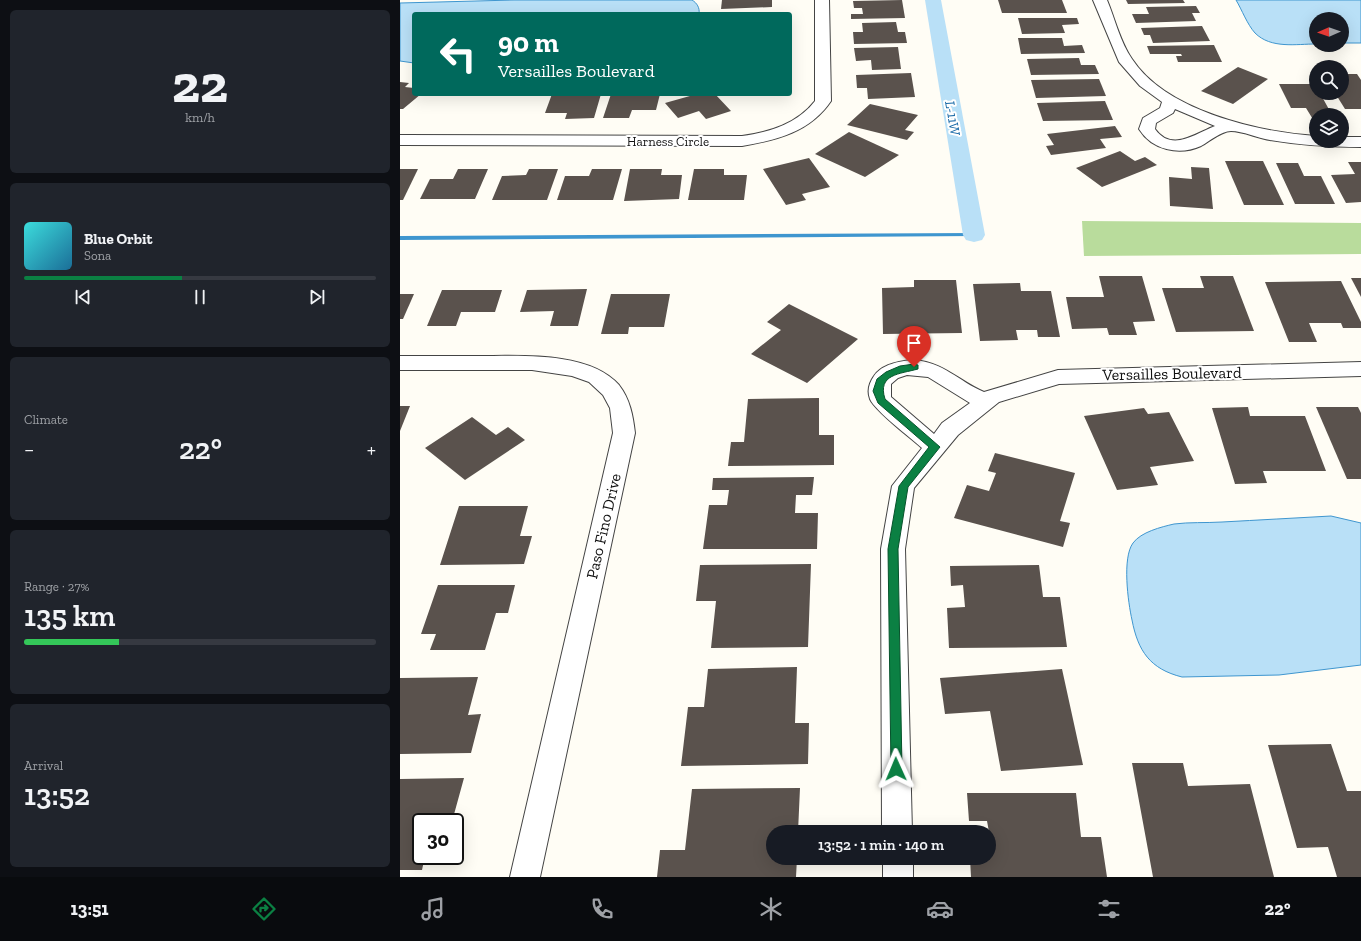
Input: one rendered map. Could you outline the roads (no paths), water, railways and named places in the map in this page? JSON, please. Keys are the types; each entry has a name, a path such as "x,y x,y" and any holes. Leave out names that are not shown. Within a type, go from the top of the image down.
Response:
{"street":[{"name":"Harness Circle","path":"400,140 742,142 780,133 808,118 823,101 822,0"},
{"path":"1100,0 1126,62 1148,85 1170,100 1194,112 1229,126 1283,138 1339,144 1361,142"},
{"path":"1170,100 1167,110 1149,121 1146,129 1150,136 1162,143 1177,146 1191,144 1209,134 1229,126"},
{"name":"Paso Fino Drive","path":"400,363 535,363 571,367 592,376 609,388 618,399 624,420 624,433 525,877"},
{"path":"935,447 881,400 878,391 880,381 889,374 900,369 914,367 930,369 968,393 987,402"},
{"name":"Versailles Boulevard","path":"898,825 893,549 903,486 950,428 992,397 1058,377 1361,369"},
{"path":"898,865 898,877"}],"water":[{"path":"514,0 692,0 698,6 699,12 412,12 412,63 400,61 400,3"},
{"path":"1236,0 1361,0 1361,43 1349,43 1349,12 1309,12 1309,44 1276,44 1268,41 1255,33"},
{"path":"1331,516 1361,523 1361,665 1279,675 1182,677 1171,674 1162,669 1147,657 1142,650 1135,631 1130,612 1128,592 1128,559 1133,543 1137,539 1152,530 1174,524"}],"waterway":[{"name":"L-11W","path":"933,0 974,235"},
{"path":"400,238 974,235"}]}
